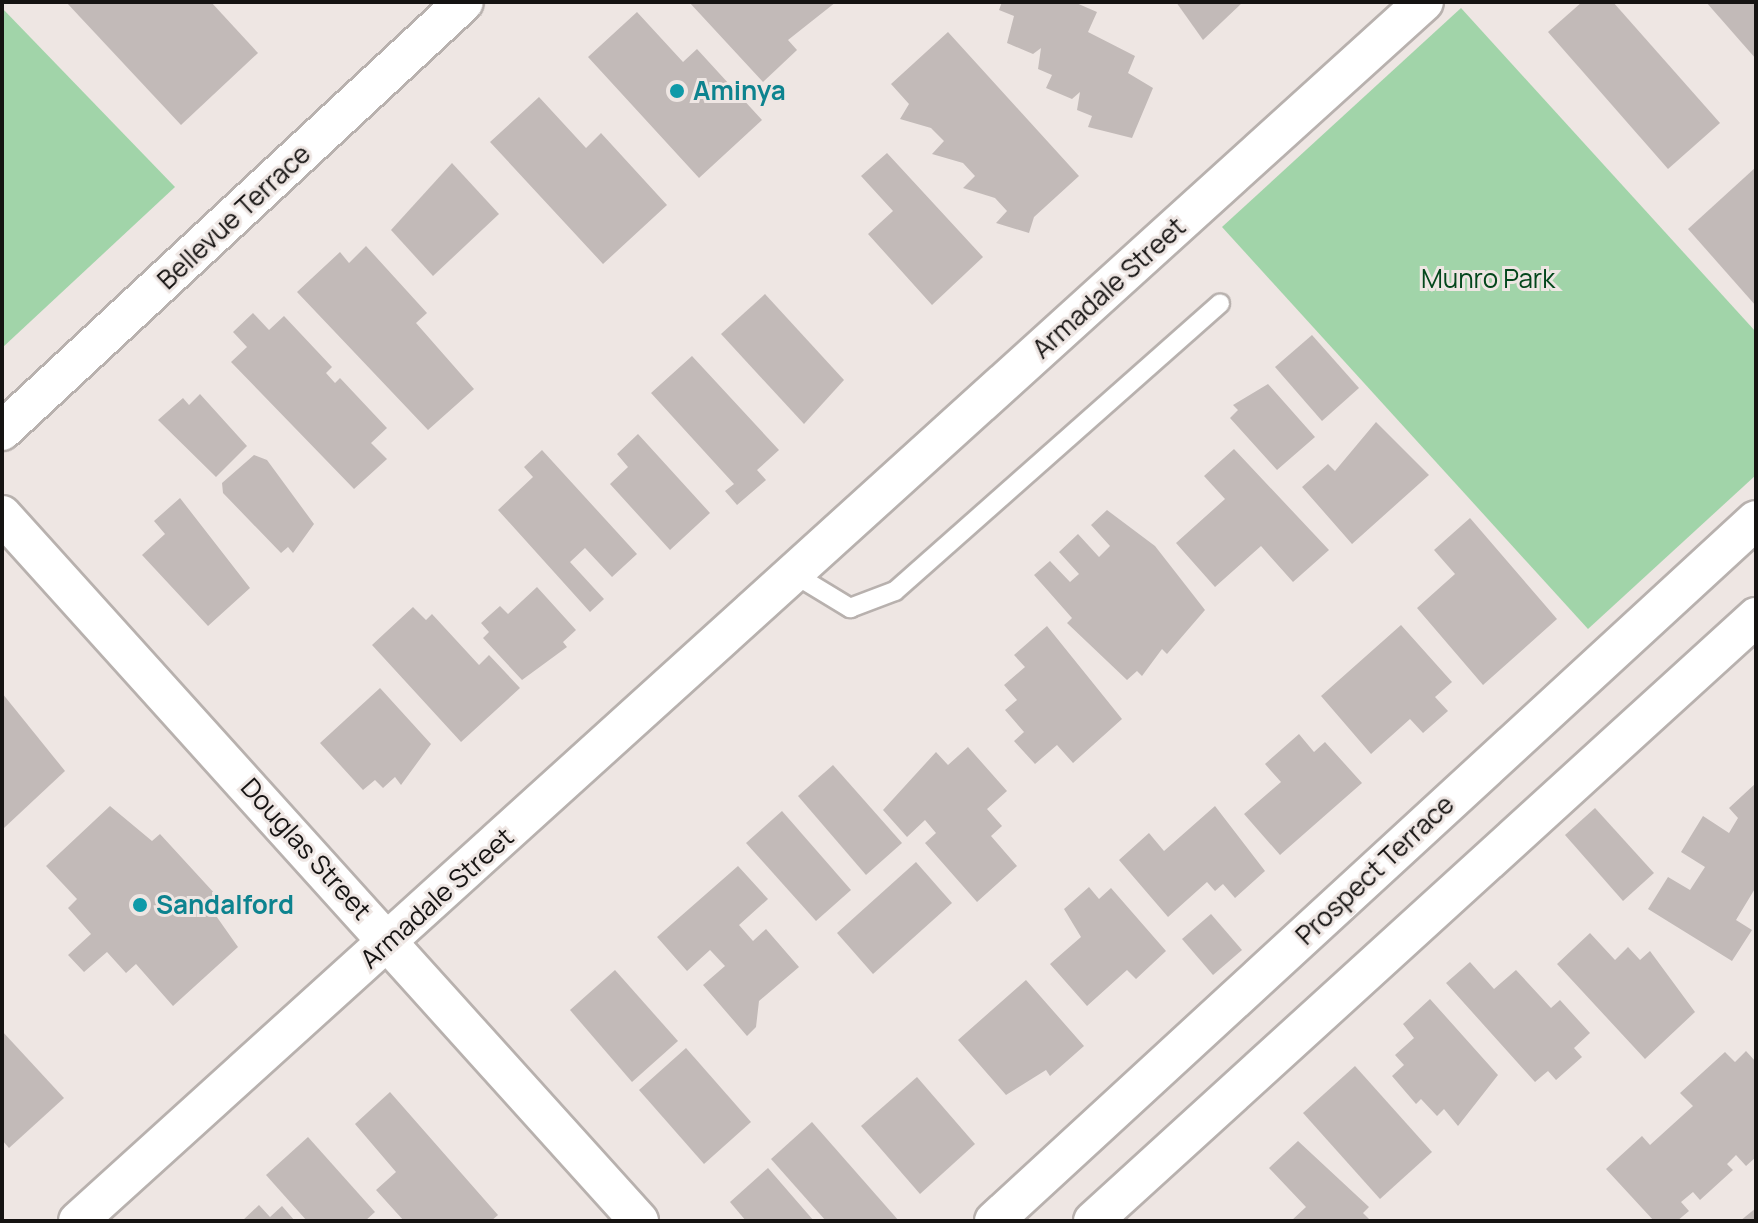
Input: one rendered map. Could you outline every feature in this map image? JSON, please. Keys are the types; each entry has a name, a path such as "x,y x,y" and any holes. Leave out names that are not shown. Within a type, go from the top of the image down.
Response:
{"street":[{"name":"Bellevue Terrace","path":"2,431 464,2"},
{"name":"Armadale Street","path":"78,1221 1424,2"},
{"name":"Douglas Street","path":"2,515 639,1221"},
{"name":"Prospect Terrace","path":"994,1221 1756,520"},
{"path":"1093,1221 1756,617"}],"lane":[{"path":"794,574 850,608 895,591 1220,303"}],"green space":[{"path":"2,8 175,187 2,348"},
{"name":"Munro Park","path":"1461,8 1756,332 1756,475 1588,629 1222,227"}],"building":[{"path":"66,2 211,2 258,53 181,125"},
{"path":"689,2 836,2 788,40 797,50 763,82"},
{"path":"1002,2 1074,2 1097,12 1088,32 1135,56 1128,73 1153,88 1132,138 1088,127 1092,116 1077,110 1080,92 1072,99 1046,88 1052,75 1038,69 1041,48 1033,54 1007,43 1014,16 999,10"},
{"path":"1176,2 1243,2 1203,40"},
{"path":"1582,2 1613,2 1720,123 1668,169 1548,32"},
{"path":"1706,2 1756,2 1756,59"},
{"name":"Aminya","path":"637,12 683,62 697,49 762,120 699,178 588,57"},
{"path":"948,32 1079,176 1034,217 1029,233 996,223 1007,211 995,198 963,188 975,176 963,163 932,154 944,141 931,128 900,119 909,104 891,84"},
{"path":"539,97 586,148 601,133 667,205 603,264 490,142"},
{"path":"887,153 983,257 932,305 868,234 893,211 861,176"},
{"path":"452,163 499,214 433,276 391,230"},
{"path":"1756,167 1756,306 1688,229"},
{"path":"366,246 427,313 416,323 474,389 428,430 297,292 340,252 349,263"},
{"path":"765,294 844,380 804,424 721,334"},
{"path":"253,313 269,330 284,316 332,367 326,373 335,383 340,378 387,428 371,443 387,459 354,489 231,362 247,347 233,332"},
{"path":"1312,335 1359,388 1322,421 1275,367"},
{"path":"692,356 779,450 757,470 766,480 737,505 725,491 734,484 651,393"},
{"path":"1268,384 1315,437 1277,470 1230,418 1238,410 1233,405"},
{"path":"200,394 247,446 216,477 158,420 183,398 189,405"},
{"path":"1376,422 1429,475 1352,544 1302,487 1328,464 1335,471"},
{"path":"638,434 710,513 670,550 610,484 628,467 617,454"},
{"path":"1234,449 1329,550 1293,582 1261,546 1215,587 1176,543 1225,499 1204,476"},
{"path":"542,450 637,554 612,577 585,548 570,562 604,599 590,612 498,510 533,477 524,467"},
{"path":"254,455 267,460 314,524 293,553 288,547 281,553 223,493 222,483"},
{"path":"180,498 250,588 208,626 142,555 165,534 154,521"},
{"path":"1107,510 1155,546 1205,610 1167,654 1162,649 1142,676 1137,671 1127,680 1067,623 1072,618 1034,575 1050,561 1070,582 1079,574 1059,552 1078,534 1099,557 1110,546 1091,525"},
{"path":"1470,518 1557,619 1483,685 1417,608 1455,574 1434,550"},
{"path":"537,587 576,630 563,642 567,647 522,680 483,638 489,632 481,623 500,606 508,614"},
{"path":"413,607 426,620 432,614 479,665 489,655 520,688 461,742 372,645"},
{"path":"1401,625 1452,682 1435,697 1448,711 1423,733 1410,719 1371,754 1321,696"},
{"path":"1047,626 1122,719 1073,763 1057,745 1035,764 1014,741 1024,732 1005,710 1017,700 1004,685 1025,667 1014,655"},
{"path":"380,688 431,744 401,785 395,777 383,788 375,780 363,790 320,743"},
{"path":"2,693 65,771 4,828 2,826"},
{"path":"1299,734 1314,752 1325,742 1362,783 1280,855 1244,814 1281,782 1265,764"},
{"path":"968,747 1007,791 987,809 1002,826 991,836 1017,866 977,902 925,843 936,833 925,820 907,837 883,810 936,752 948,765"},
{"path":"833,765 902,843 866,875 798,796"},
{"path":"1756,783 1756,887 1736,920 1752,930 1732,961 1648,909 1668,877 1690,890 1705,867 1681,852 1703,816 1729,833 1738,818 1729,808"},
{"name":"Sandalford","path":"110,806 152,841 160,834 216,895 207,903 238,947 173,1006 136,964 126,973 107,952 84,972 68,955 91,934 68,908 77,899 46,866"},
{"path":"1215,806 1265,871 1235,898 1223,884 1215,891 1207,882 1168,917 1119,860 1149,833 1164,851"},
{"path":"1595,808 1654,873 1623,901 1565,835"},
{"path":"782,811 851,890 816,921 746,843"},
{"path":"916,862 952,903 873,974 837,933"},
{"path":"738,866 768,899 739,925 753,941 766,929 799,967 759,1001 756,1027 747,1036 703,985 725,966 710,950 687,971 657,937"},
{"path":"1089,887 1099,899 1111,888 1166,951 1136,979 1127,970 1087,1006 1050,964 1081,937 1064,909"},
{"path":"1211,914 1242,950 1213,975 1182,939"},
{"path":"1590,933 1615,960 1628,947 1640,960 1650,951 1695,1012 1645,1059 1557,964"},
{"path":"1470,962 1494,989 1516,970 1551,1008 1560,1000 1590,1033 1574,1048 1582,1057 1556,1080 1548,1071 1535,1082 1446,983"},
{"path":"615,970 678,1041 632,1082 570,1010"},
{"path":"1026,980 1084,1046 1050,1076 1046,1070 1006,1095 958,1040"},
{"path":"1430,999 1498,1075 1458,1126 1444,1109 1437,1116 1421,1099 1416,1104 1392,1076 1404,1065 1395,1055 1414,1038 1403,1024"},
{"path":"2,1031 64,1098 9,1148 2,1140"},
{"path":"686,1048 751,1122 704,1164 639,1090"},
{"path":"1746,1051 1756,1062 1756,1157 1746,1166 1736,1155 1727,1164 1733,1170 1700,1200 1693,1192 1681,1202 1689,1211 1677,1221 1654,1221 1606,1169 1642,1136 1650,1145 1693,1106 1680,1093 1725,1052 1735,1062"},
{"path":"1355,1066 1432,1152 1380,1199 1303,1113"},
{"path":"917,1077 975,1144 920,1194 861,1126"},
{"path":"390,1092 498,1215 491,1221 404,1221 376,1190 396,1172 355,1124"},
{"path":"812,1122 899,1221 826,1221 771,1159"},
{"path":"308,1137 375,1212 365,1221 307,1221 266,1175"},
{"path":"1298,1141 1369,1207 1363,1213 1371,1221 1291,1221 1306,1207 1269,1168"},
{"path":"768,1168 814,1221 746,1221 730,1202"},
{"path":"259,1205 270,1217 282,1206 295,1221 242,1221"},
{"path":"1756,1208 1756,1221 1740,1221"}],"place":[{"name":"Aminya","path":"677,91"},
{"name":"Sandalford","path":"140,905"}]}
